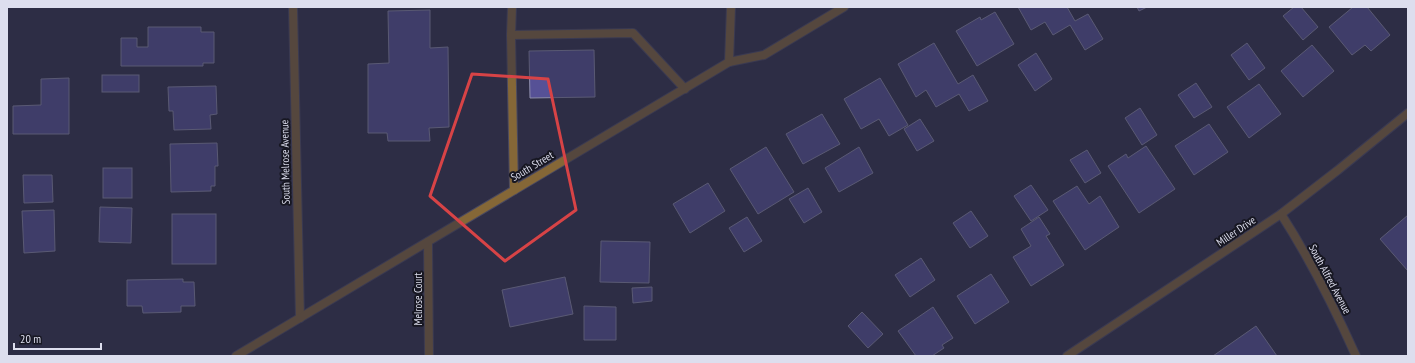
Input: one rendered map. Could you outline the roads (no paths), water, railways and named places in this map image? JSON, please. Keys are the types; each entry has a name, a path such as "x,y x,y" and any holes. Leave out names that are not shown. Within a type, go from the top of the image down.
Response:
{"street":[{"name":"South Melrose Avenue","path":"293,7 300,318"},
{"path":"512,7 511,35 514,190"},
{"path":"729,62 731,7"},
{"name":"South Street","path":"236,356 729,62 764,55 844,7"},
{"path":"511,35 633,32 685,89"},
{"name":"Miller Drive","path":"1067,356 1281,214 1408,113"},
{"name":"South Alfred Avenue","path":"1281,214 1314,268 1356,356"},
{"name":"Melrose Court","path":"428,242 429,356"}]}
